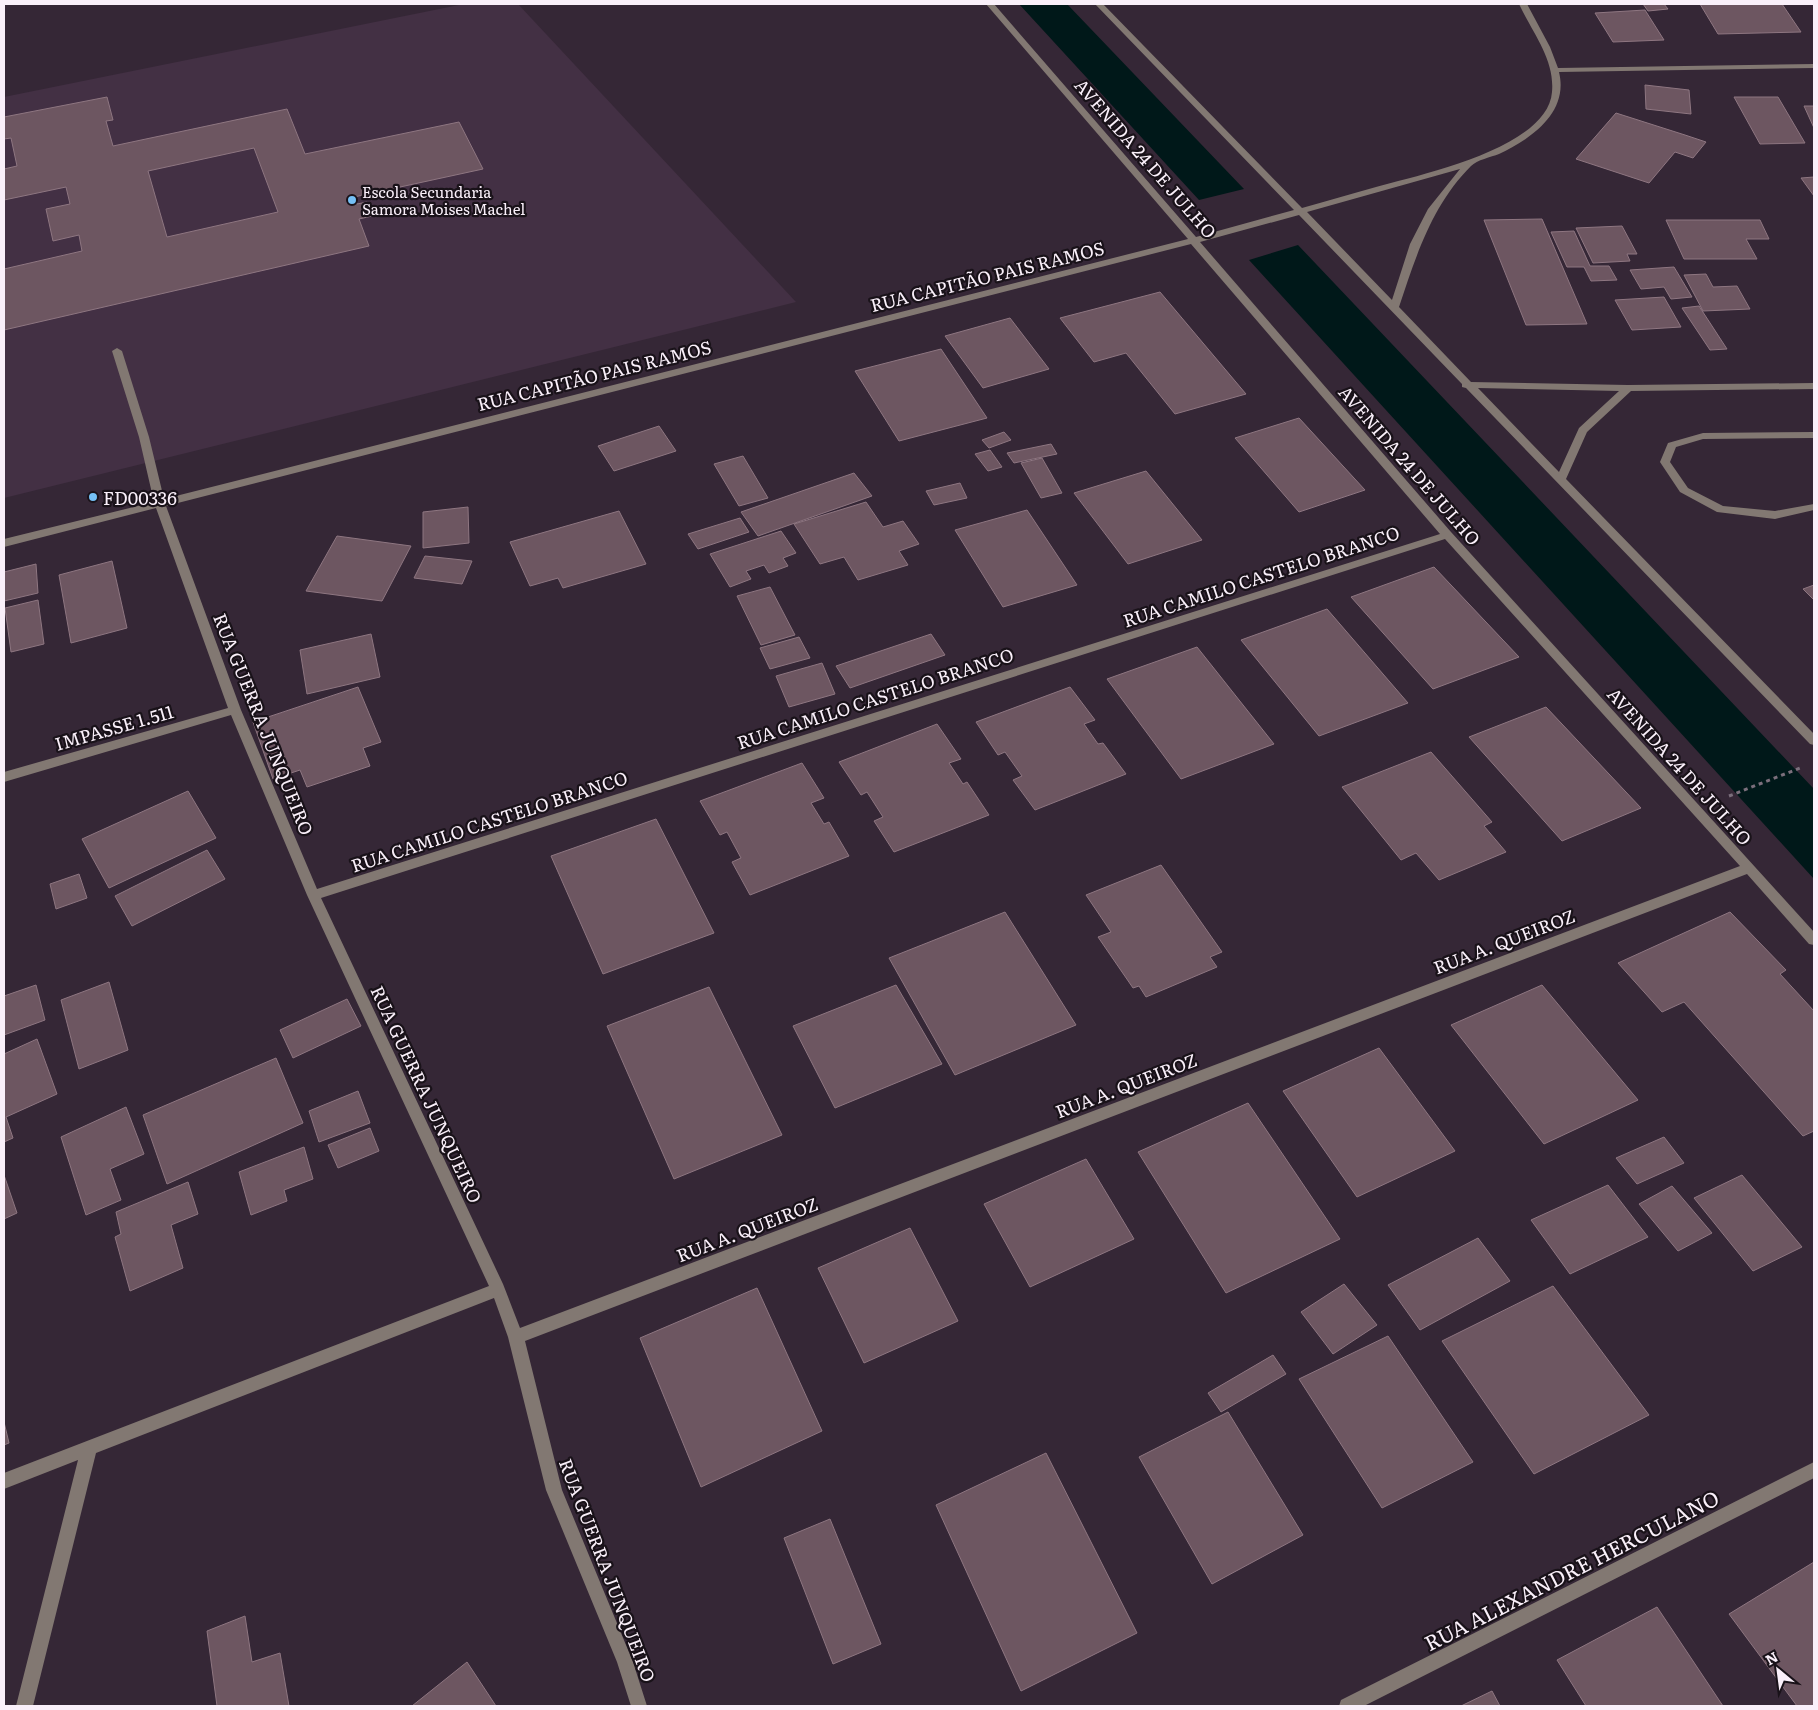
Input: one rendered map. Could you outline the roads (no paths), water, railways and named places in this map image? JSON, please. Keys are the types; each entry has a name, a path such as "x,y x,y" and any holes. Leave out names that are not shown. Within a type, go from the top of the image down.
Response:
{"street":[{"name":"AVENIDA 24 DE JULHO","path":"990,4 1447,535 1814,940"},
{"path":"1099,4 1302,211 1466,385 1814,741"},
{"path":"1523,4 1557,70 1814,66"},
{"name":"RUA CAPITÃO PAIS RAMOS","path":"4,543 653,376 1194,241 1469,163 1521,138 1544,120 1556,100 1557,70"},
{"path":"1394,308 1414,244 1433,209 1469,163"},
{"name":"RUA GUERRA JUNQUEIRO","path":"117,351 144,437 160,504 235,710 314,895 498,1289 516,1337 554,1490 625,1662 639,1706"},
{"path":"1466,385 1628,388 1814,386"},
{"path":"1560,481 1583,430 1628,388"},
{"path":"1814,435 1703,436 1672,445 1665,462 1684,490 1721,509 1774,516 1814,507"},
{"name":"RUA CAMILO CASTELO BRANCO","path":"314,895 1447,535"},
{"name":"IMPASSE 1.511","path":"4,777 235,710"},
{"name":"RUA A. QUEIROZ","path":"516,1337 1749,868"},
{"path":"4,1481 498,1289"},
{"path":"24,1706 89,1448"},
{"name":"RUA ALEXANDRE HERCULANO","path":"1347,1706 1814,1470"}],"place":[{"name":"Escola Secundaria Samora Moises Machel","path":"352,200"},
{"name":"FD00336","path":"93,497"}]}
